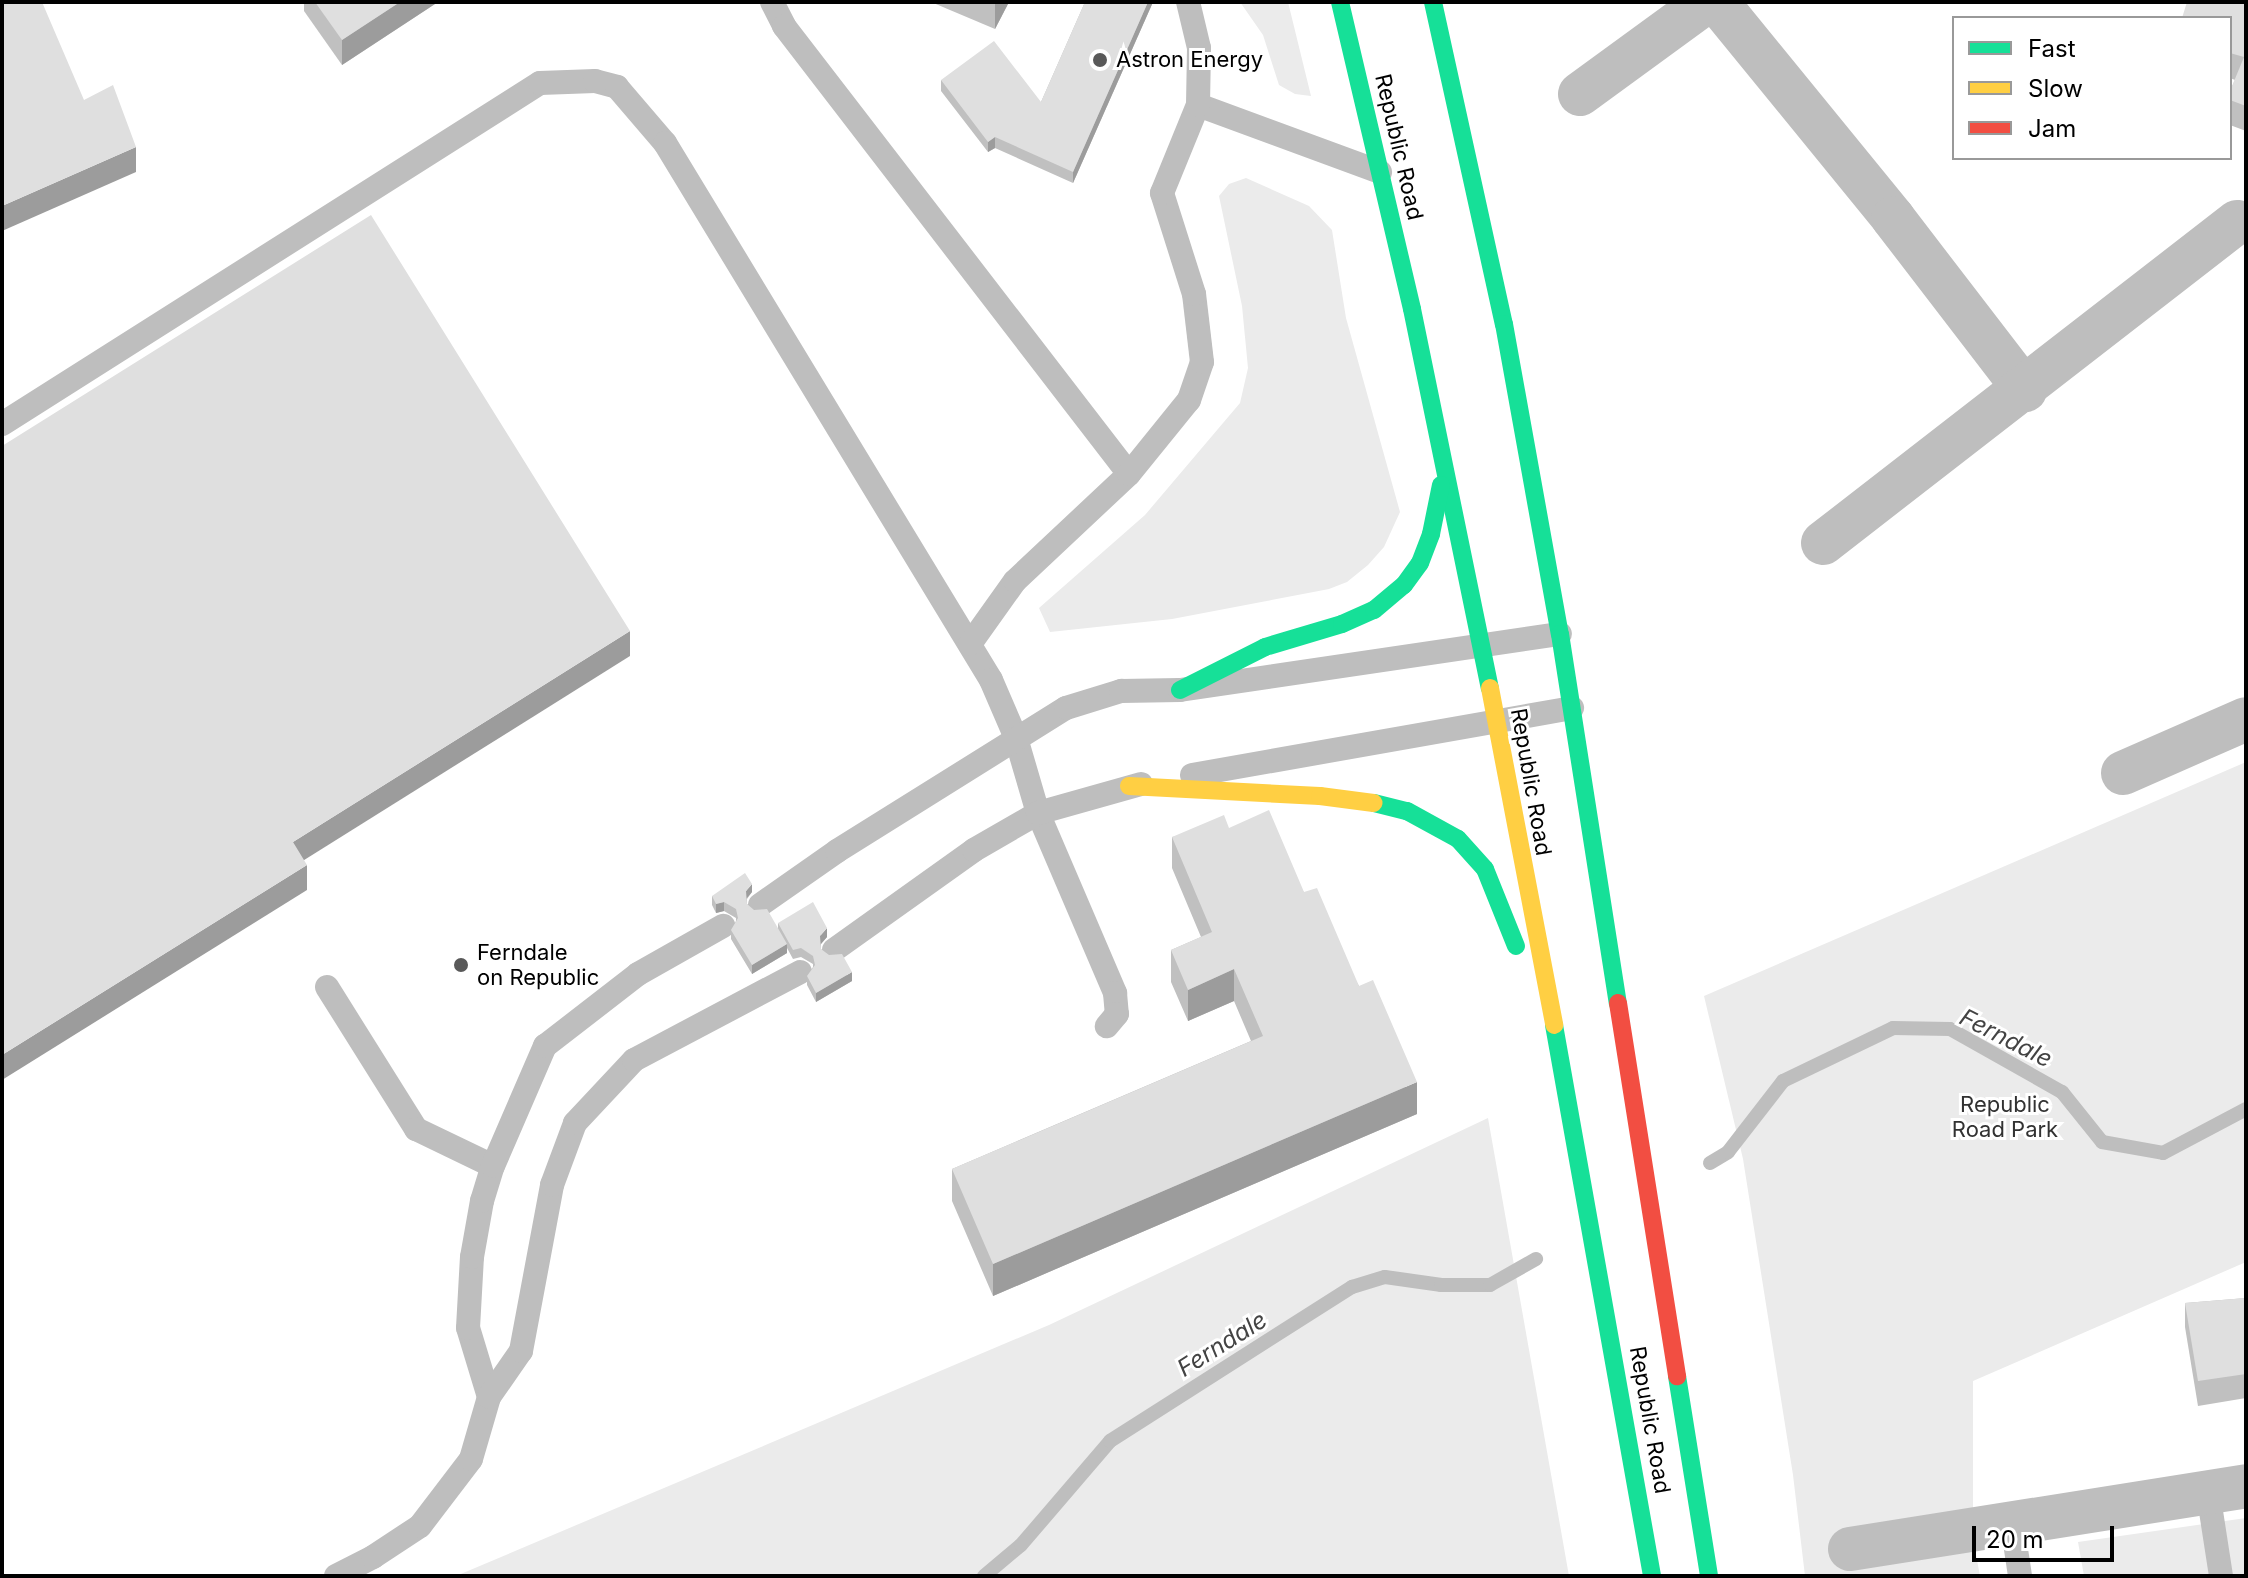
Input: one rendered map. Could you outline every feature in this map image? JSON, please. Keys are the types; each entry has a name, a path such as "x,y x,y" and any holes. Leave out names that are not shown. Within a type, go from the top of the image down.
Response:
{"main road":[{"name":"Republic Road","path":"1340,2 1380,172 1482,646 1564,1075 1652,1576"},
{"name":"Republic Road","path":"1433,2 1504,324 1560,634 1709,1576"},
{"path":"1180,690 1265,647 1342,624 1374,610 1404,585 1420,563 1431,534 1444,472"},
{"path":"1129,786 1366,801 1407,811 1458,839 1485,869 1499,898 1564,1075"}],"street":[{"path":"1580,94 1706,2"},
{"path":"1717,2 1883,206 2025,390"},
{"path":"1823,543 2025,390 2237,222"},
{"path":"2123,773 2246,719"},
{"path":"1850,1549 2227,1489"}],"lane":[{"path":"772,2 784,26 1129,474"},
{"path":"970,644 1015,581 1129,474 1189,400 1202,362 1194,294 1162,193 1198,105 1199,48 1188,2"},
{"path":"2,424 540,83 595,81 617,87 665,143 970,644 1016,738 1038,813 1115,993 1117,1014 1107,1026"},
{"path":"1198,105 1380,172"},
{"path":"760,905 837,851 1066,708 1121,691 1180,690 1560,634"},
{"path":"834,950 974,850 1038,813 1129,786 1572,708"},
{"path":"489,1397 468,1328 468,1300 482,1201 493,1166 545,1046 638,974 723,926"},
{"path":"336,1576 420,1526 446,1496 471,1459 489,1397 521,1351 552,1185 575,1123 634,1060 800,972"},
{"path":"327,987 416,1129 493,1166"},
{"path":"2221,1576 2227,1489"},
{"path":"2012,1523 2020,1576"}],"green space":[{"path":"1240,2 1288,2 1311,96 1295,94 1279,85 1263,35"},
{"path":"1246,178 1309,206 1332,230 1346,318 1400,512 1384,547 1368,565 1347,582 1329,589 1172,619 1050,632 1039,608 1145,515 1240,403 1248,368 1242,306 1219,196 1229,184"},
{"name":"Republic Road Park","path":"2246,762 2246,1262 1973,1381 1973,1539 1980,1576 1805,1576 1793,1475 1743,1159 1704,996"},
{"path":"1488,1118 1569,1576 456,1576 1049,1325"},
{"path":"2246,1518 2246,1576 2084,1576 2078,1542"}],"building":[{"path":"2,2 42,2 84,100 113,85 136,147 2,206 4,128"},
{"path":"315,2 400,2 342,40"},
{"path":"1085,2 1148,2 1073,172 995,137 988,142 941,80 994,41 1041,102"},
{"path":"2187,2 2246,2 2246,106 2232,101 2232,86 2244,57 2232,54 2232,16 2183,16"},
{"path":"371,215 630,631 293,842 307,865 2,1055 2,446"},
{"path":"1269,810 1304,892 1317,888 1359,986 1373,980 1417,1082 993,1264 952,1169 1263,1036 1234,969 1188,990 1171,950 1212,932 1172,837 1224,815 1229,828"},
{"path":"745,873 752,884 746,891 747,904 754,910 767,909 787,944 752,965 731,930 738,918 736,909 724,902 716,904 712,896"},
{"path":"813,902 827,928 820,936 821,949 829,955 842,954 852,972 816,993 807,976 815,965 813,956 801,948 793,950 778,923"},
{"path":"2246,1298 2246,1374 2198,1381 2185,1303"}],"waterway":[{"name":"Ferndale","path":"1710,1163 1728,1152 1783,1081 1893,1028 1950,1029 2062,1092 2102,1142 2163,1153 2246,1109"},
{"name":"Ferndale","path":"984,1576 1021,1545 1110,1441 1352,1287 1385,1277 1441,1285 1490,1285 1536,1259"}],"traffic: fast":[{"path":"1340,2 1412,309 1490,688"},
{"path":"1433,2 1504,324 1560,634 1618,1003"},
{"path":"1180,690 1265,647 1342,624 1374,610 1404,585 1420,563 1431,534 1441,485"},
{"path":"1374,803 1407,811 1458,839 1485,869 1516,946"},
{"path":"1554,1025 1652,1576"},
{"path":"1677,1376 1709,1576"}],"traffic: slow":[{"path":"1490,688 1554,1025"},
{"path":"1129,786 1320,796 1374,803"}],"traffic: jam":[{"path":"1618,1003 1677,1376"}],"place":[{"name":"Astron Energy","path":"1100,60"},
{"name":"Ferndale on Republic","path":"461,965"}]}
